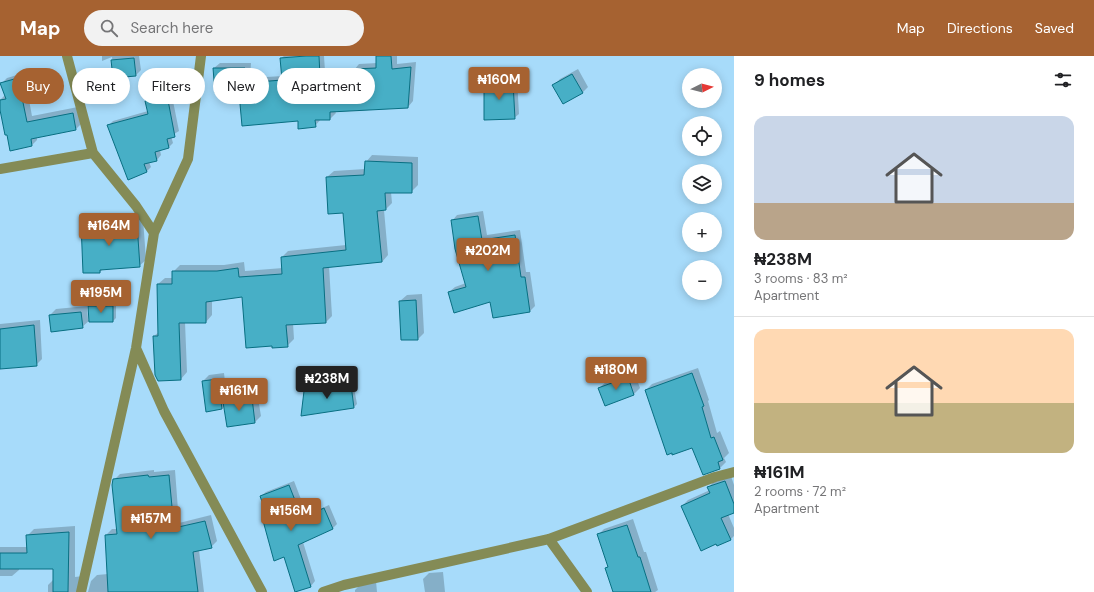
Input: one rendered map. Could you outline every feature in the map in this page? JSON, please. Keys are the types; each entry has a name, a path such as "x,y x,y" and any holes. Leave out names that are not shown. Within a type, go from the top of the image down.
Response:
{"street":[{"path":"67,56 93,153 136,206 154,233"},
{"path":"82,592 136,348 154,233 188,159 202,56"},
{"path":"0,169 93,153"},
{"path":"136,348 164,411 262,592"},
{"path":"323,592 344,585 549,539 715,477 734,472"},
{"path":"549,539 587,592"}],"building":[{"path":"319,56 320,68 281,68 280,58"},
{"path":"376,56 391,56 392,69 411,67 408,108 330,112 330,120 315,120 316,127 298,129 298,121 242,126 240,104 269,104 269,81 277,80 277,104 375,104"},
{"path":"134,58 136,76 130,77 130,68 112,68 111,60"},
{"path":"572,74 583,93 563,104 552,85"},
{"path":"12,80 12,104 23,104 27,122 73,113 76,130 31,139 32,146 10,151 0,110 0,100 6,99 0,83"},
{"path":"513,82 515,119 484,120 484,84"},
{"path":"146,104 169,104 175,137 167,139 169,148 155,152 157,161 144,164 147,172 128,180 107,125 148,114"},
{"path":"365,161 412,163 412,193 385,193 386,210 377,211 382,262 323,268 326,323 286,325 288,347 272,348 272,346 246,348 242,297 206,302 206,323 179,323 181,380 158,381 155,375 153,336 158,336 157,284 172,284 172,271 217,271 238,268 239,277 282,274 281,257 346,250 343,213 328,214 326,177 364,175"},
{"path":"478,216 482,240 515,235 521,277 525,277 530,312 493,318 490,302 454,313 448,292 466,287 455,249 451,220"},
{"path":"81,223 104,223 104,226 137,224 140,267 100,270 100,273 83,273"},
{"path":"416,300 418,340 401,340 399,301"},
{"path":"88,306 113,306 113,322 89,322"},
{"path":"81,312 83,328 51,332 49,315"},
{"path":"34,325 37,366 0,369 0,329"},
{"path":"692,373 704,406 702,407 711,438 714,437 723,460 718,462 720,469 703,475 692,448 672,455 672,453 667,455 645,390"},
{"path":"628,377 634,395 605,406 598,388"},
{"path":"218,379 222,409 206,412 202,381"},
{"path":"351,385 354,408 301,416 304,391"},
{"path":"252,398 255,423 227,427 223,402"},
{"path":"148,475 149,477 169,475 174,528 205,521 212,548 193,552 198,592 108,592 105,535 117,534 112,485 113,479"},
{"path":"725,481 734,504 734,513 721,518 731,540 717,546 716,544 701,551 681,506 710,493 707,487"},
{"path":"289,485 302,518 324,508 333,529 298,545 311,587 295,592 284,557 274,561 262,517 267,516 260,496"},
{"path":"627,525 638,557 640,557 651,592 613,592 605,568 608,567 597,534"},
{"path":"69,532 68,592 53,592 53,569 0,569 0,553 27,553 26,535"}]}
